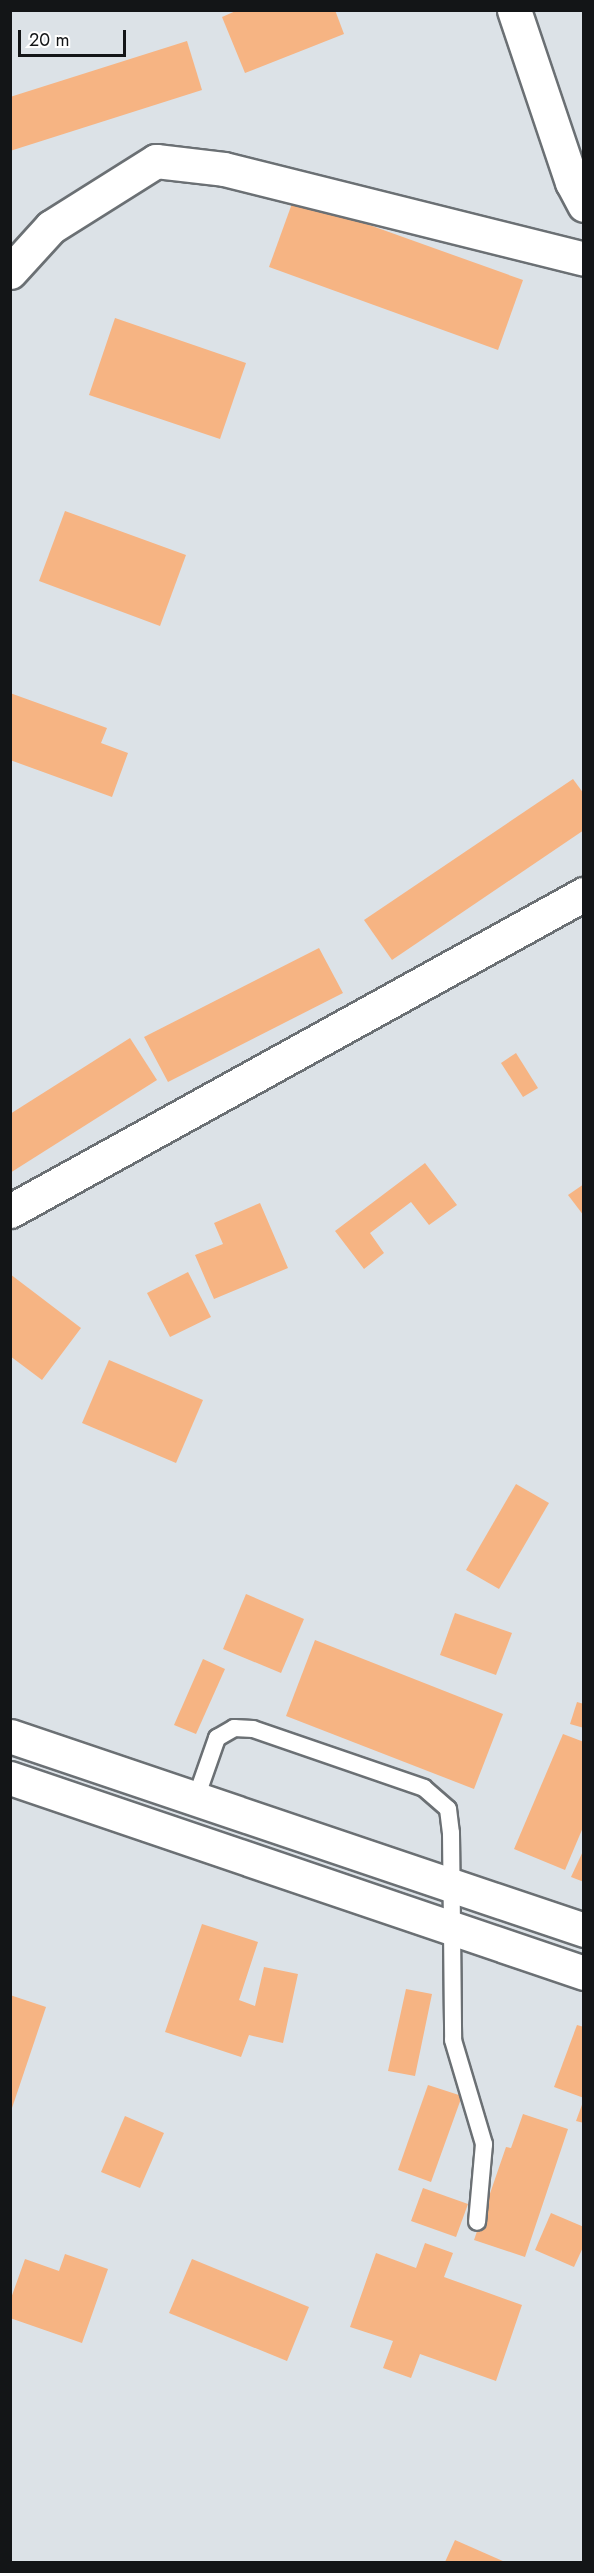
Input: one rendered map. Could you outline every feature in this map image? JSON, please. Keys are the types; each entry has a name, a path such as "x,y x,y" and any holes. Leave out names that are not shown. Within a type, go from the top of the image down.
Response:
{"street":[{"path":"514,10 572,183 584,205"},
{"path":"10,272 51,228 156,160 224,169 584,259"},
{"path":"10,1211 584,894"},
{"path":"10,1736 584,1930"},
{"path":"10,1778 584,1973"}],"lane":[{"path":"196,1798 217,1738 234,1728 264,1732 424,1788 448,1809 452,1886 450,1927 453,2040 484,2144 477,2222"}],"building":[{"path":"238,10 335,10 344,34 245,73 222,17"},
{"path":"187,41 202,90 10,151 10,97"},
{"path":"294,198 523,280 498,350 269,267"},
{"path":"115,318 246,363 220,439 89,395"},
{"path":"65,511 186,555 160,626 39,581"},
{"path":"10,693 107,728 101,743 128,753 112,797 10,760"},
{"path":"573,779 584,794 584,830 392,960 364,920"},
{"path":"319,948 343,993 168,1082 144,1037"},
{"path":"130,1038 157,1080 10,1173 10,1114"},
{"path":"516,1053 538,1088 523,1097 501,1063"},
{"path":"425,1163 457,1205 429,1225 411,1202 370,1233 384,1253 364,1269 335,1231"},
{"path":"584,1184 584,1216 568,1195"},
{"path":"260,1203 288,1268 214,1299 195,1255 223,1244 214,1223"},
{"path":"188,1272 211,1317 170,1337 147,1293"},
{"path":"10,1274 81,1328 42,1380 10,1356"},
{"path":"109,1360 203,1400 176,1463 82,1423"},
{"path":"516,1484 549,1503 499,1589 466,1570"},
{"path":"246,1594 304,1619 281,1673 223,1649"},
{"path":"455,1613 512,1633 496,1675 440,1655"},
{"path":"315,1640 503,1714 474,1789 286,1716"},
{"path":"203,1659 225,1669 196,1734 174,1725"},
{"path":"577,1702 584,1704 584,1728 570,1724"},
{"path":"563,1734 584,1742 584,1825 565,1870 514,1849"},
{"path":"584,1849 584,1882 571,1877"},
{"path":"202,1924 258,1942 239,2000 255,2006 264,1967 298,1974 283,2043 249,2035 241,2057 165,2032"},
{"path":"406,1989 432,1994 415,2076 388,2071"},
{"path":"10,1995 46,2007 11,2111 10,2111"},
{"path":"577,2025 584,2027 584,2098 554,2087"},
{"path":"428,2085 462,2096 431,2182 398,2170"},
{"path":"584,2102 584,2123 576,2121"},
{"path":"523,2114 568,2129 525,2257 474,2240 506,2147 511,2148"},
{"path":"125,2116 164,2133 140,2188 101,2172"},
{"path":"423,2188 468,2204 456,2237 411,2221"},
{"path":"551,2213 584,2227 584,2245 574,2267 535,2250"},
{"path":"425,2243 453,2253 444,2277 522,2305 496,2381 420,2354 411,2378 383,2368 393,2341 350,2327 376,2253 416,2268"},
{"path":"65,2254 108,2269 82,2343 10,2318 10,2301 25,2259 59,2271"},
{"path":"192,2259 309,2307 287,2361 169,2313"},
{"path":"455,2540 505,2562 445,2562"}]}
